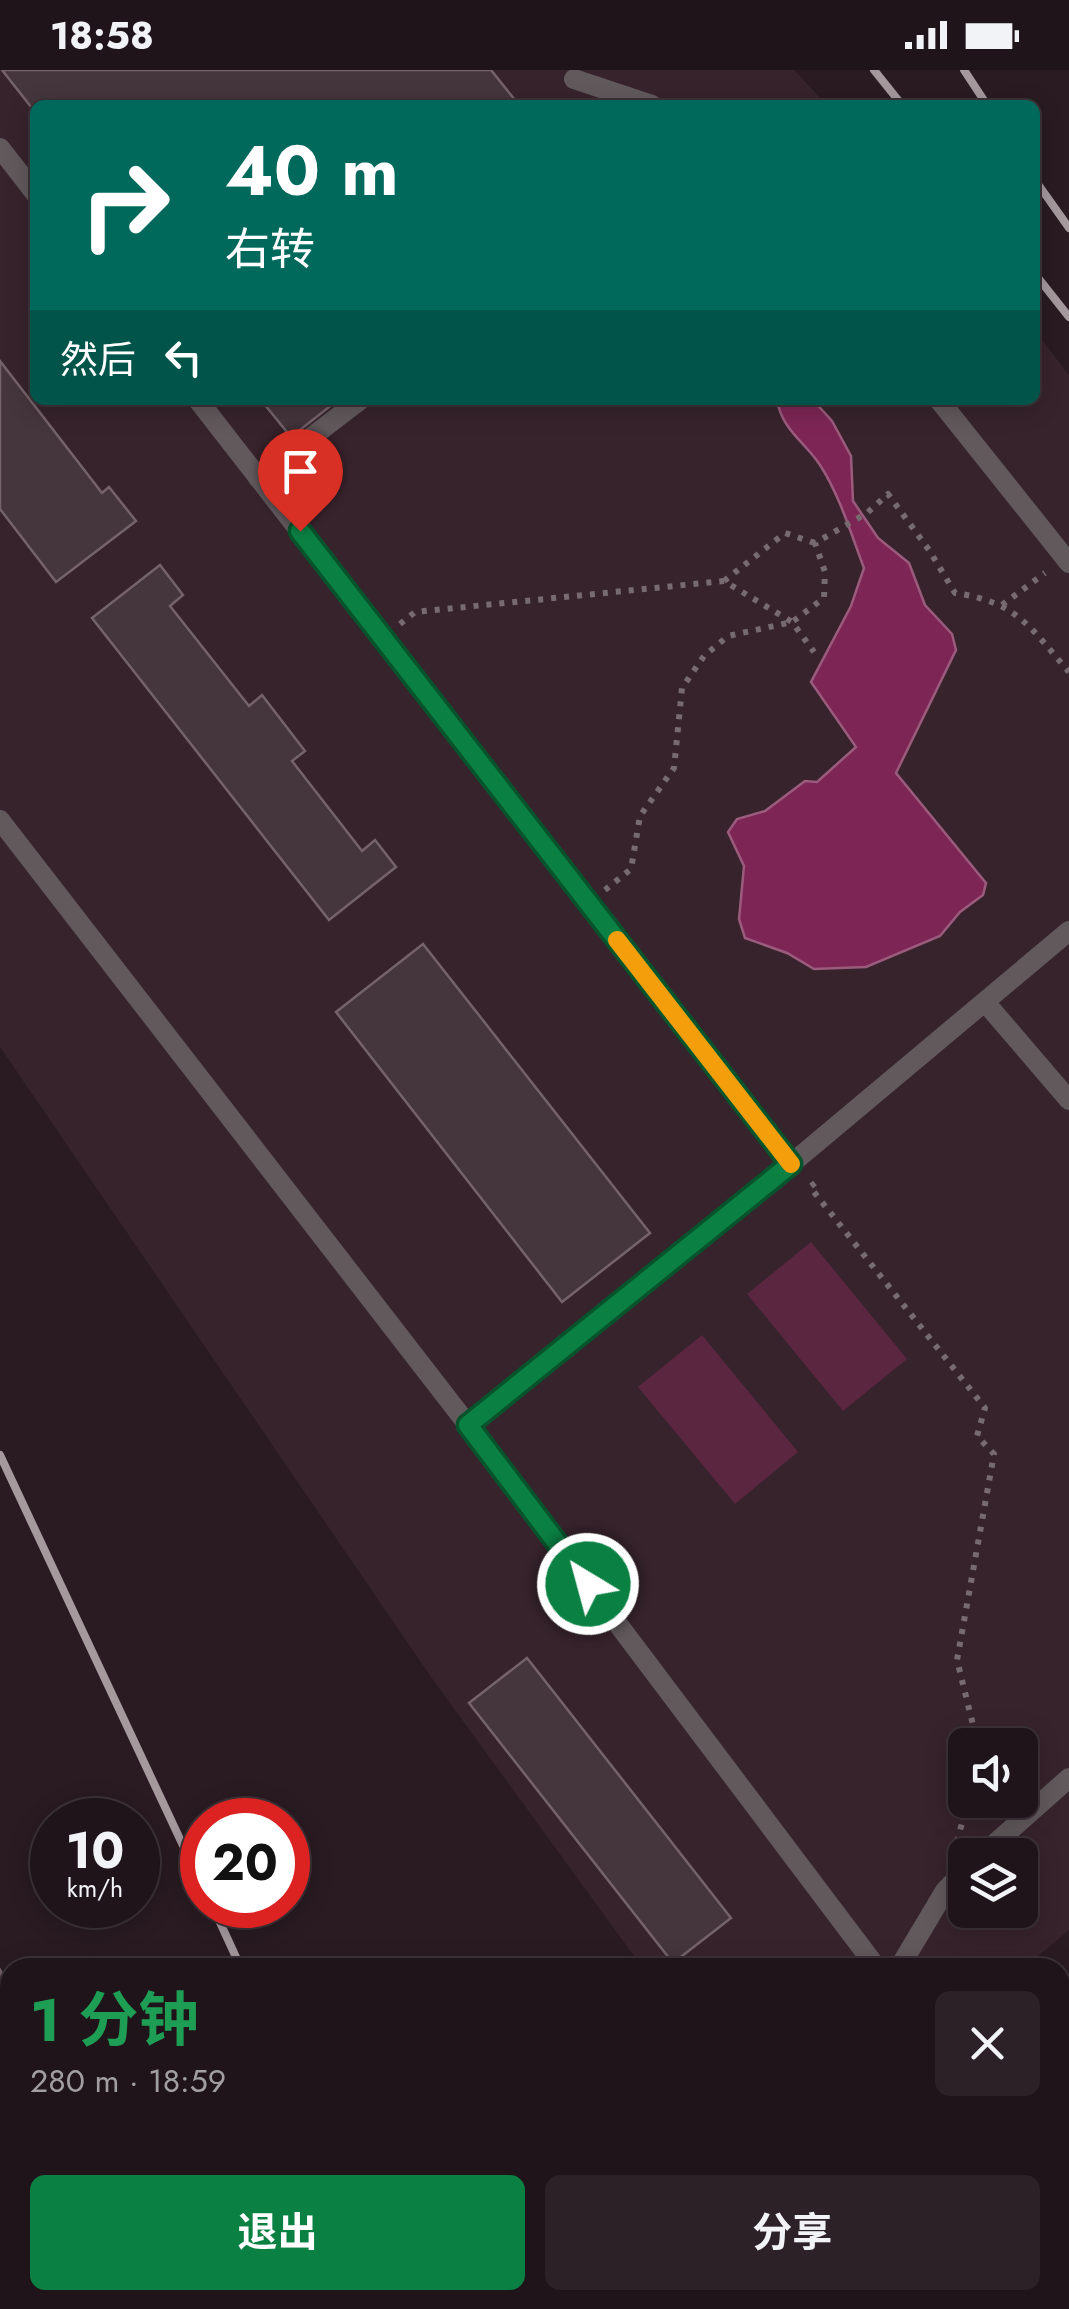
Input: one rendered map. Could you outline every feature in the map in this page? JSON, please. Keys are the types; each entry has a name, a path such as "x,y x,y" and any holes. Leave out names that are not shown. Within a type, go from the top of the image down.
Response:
{"lane":[{"path":"571,75 591,100"},
{"path":"571,75 638,100"},
{"path":"0,148 30,187"},
{"path":"202,405 791,1164"},
{"path":"258,478 353,405"},
{"path":"943,405 1067,561"},
{"path":"0,820 468,1425 869,1958"},
{"path":"468,1425 791,1164 1069,931"},
{"path":"984,1002 1069,1100"},
{"path":"1001,1838 1069,1778"},
{"path":"905,1958 948,1888"}],"path":[{"path":"383,638 415,612 724,581 785,533 815,542 867,513 888,494 955,593 1002,604 1025,620 1069,672"},
{"path":"589,903 631,869 640,816 674,768 682,688 704,656 728,636 792,622 824,598 825,572 815,542"},
{"path":"1002,604 1067,561"},
{"path":"724,581 792,622 814,652"},
{"path":"825,1174 810,1187 986,1408 978,1436 994,1454 957,1660 974,1728"}],"shaded area":[{"path":"0,70 794,70 822,100 30,100 30,405 1040,405 1040,337 1069,375 1069,1930 1036,1958 635,1958 431,1677 0,1047"},
{"path":"778,405 818,405 832,421 851,456 853,501 878,538 909,563 925,605 952,634 956,650 896,773 986,883 983,895 960,912 940,936 866,967 814,969 787,953 745,938 739,919 744,866 728,832 737,819 765,811 805,781 817,782 856,747 811,682 851,606 864,568 827,477"},
{"path":"811,1242 907,1359 843,1411 747,1294"},
{"path":"702,1335 798,1452 735,1504 638,1387"}],"building":[{"path":"2,70 491,70 515,100 30,100 30,106"},
{"path":"0,361 30,405 34,405 102,493 109,487 136,521 56,582 0,509"},
{"path":"265,405 332,405 291,437"},
{"path":"160,565 183,595 170,606 249,706 262,695 305,751 292,761 362,851 375,840 396,867 329,920 92,618"},
{"path":"423,944 650,1233 562,1302 336,1012"},
{"path":"527,1658 731,1918 679,1958 669,1958 469,1703"}],"railway":[{"path":"874,70 898,100"},
{"path":"964,70 984,100"},
{"path":"1040,187 1069,228"},
{"path":"1040,280 1069,317"},
{"path":"0,1455 180,1839"},
{"path":"223,1928 236,1958"}],"slow traffic":[{"path":"617,940 791,1164"}],"route":[{"path":"300,531 791,1164 468,1425 588,1584"}]}
